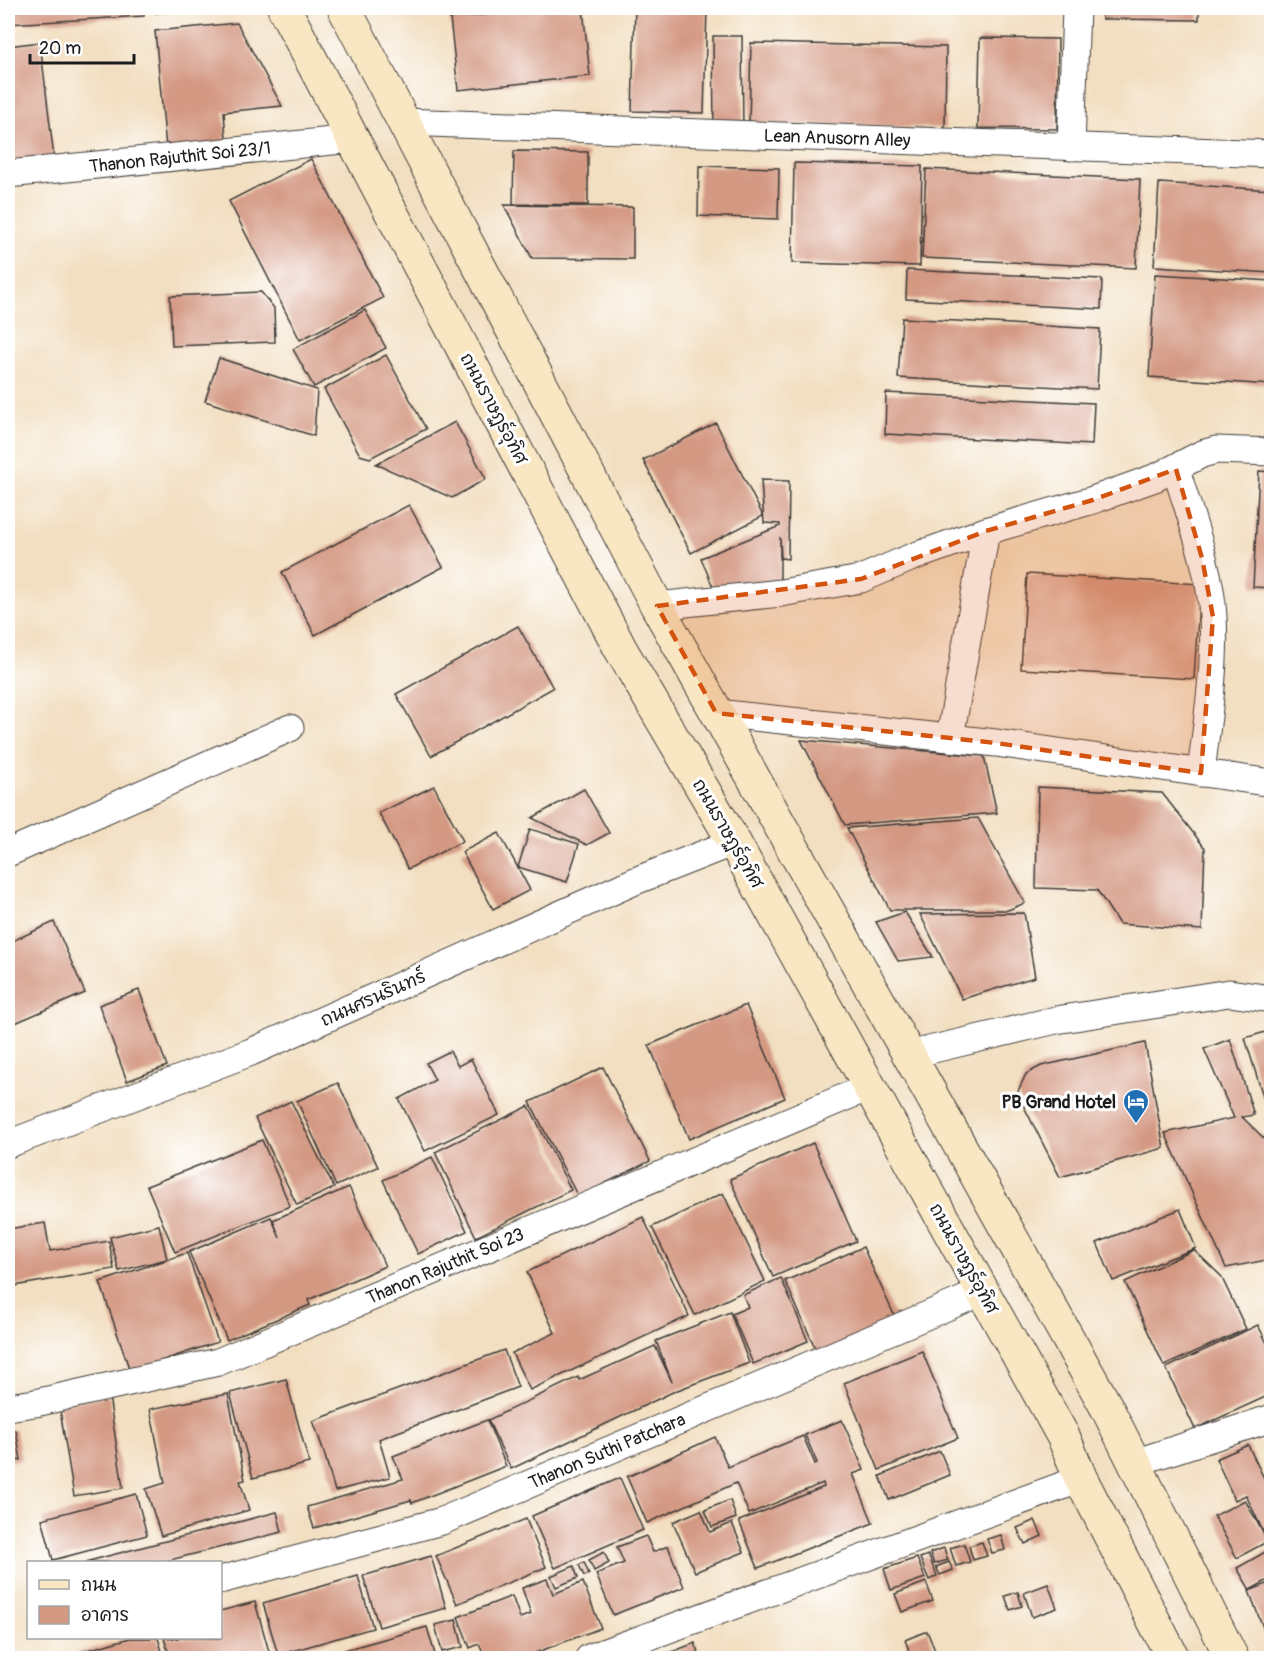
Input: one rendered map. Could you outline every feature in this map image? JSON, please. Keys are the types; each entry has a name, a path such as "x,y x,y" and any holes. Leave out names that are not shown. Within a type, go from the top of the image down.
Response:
{"street":[{"name":"ถนนราษฏร์อุทิศ","path":"284,8 620,648 734,842 1064,1438 1081,1479 1173,1659"},
{"path":"344,8 657,606 1107,1408 1232,1659"},
{"path":"1071,147 1076,8"},
{"name":"Lean Anusorn Alley","path":"403,122 1272,154"},
{"name":"Thanon Rajuthit Soi 23/1","path":"8,174 352,139"},
{"path":"657,606 781,593 861,579 910,558 986,531 1093,500 1176,469 1202,454 1216,450 1272,452"},
{"path":"1176,469 1202,558 1213,617 1210,692 1201,773"},
{"path":"950,738 986,531"},
{"path":"716,713 996,743 1272,783"},
{"path":"8,853 290,728"},
{"name":"ถนนศรนรินทร์","path":"8,1144 251,1052 635,881 734,842"},
{"path":"908,1055 1056,1020 1229,993 1272,999"},
{"name":"Thanon Rajuthit Soi 23","path":"8,1407 218,1362 869,1086"},
{"name":"Thanon Suthi Patchara","path":"222,1579 442,1521 982,1292"},
{"path":"1134,1463 1272,1418"},
{"path":"589,1659 1081,1479"}],"highlighted area":[{"path":"1176,469 1202,558 1213,617 1201,773 996,743 716,713 657,606 861,579 986,531 1093,500"}],"building":[{"path":"8,8 143,8 144,16 8,24"},
{"path":"155,8 211,8 211,9 155,13"},
{"path":"553,8 583,8 590,76 458,90 450,18"},
{"path":"635,8 707,8 704,113 632,111"},
{"path":"1102,8 1199,8 1199,20 1102,19"},
{"path":"237,23 282,106 224,112 227,152 167,158 155,31"},
{"path":"713,36 742,36 743,131 714,131"},
{"path":"980,38 1058,39 1057,129 978,128"},
{"path":"40,42 54,158 8,164 8,46"},
{"path":"751,43 946,47 945,128 749,124"},
{"path":"514,151 588,152 588,205 513,204"},
{"path":"311,159 383,298 300,340 229,201"},
{"path":"794,163 922,166 920,266 792,263"},
{"path":"699,166 779,168 778,219 698,216"},
{"path":"926,169 1140,179 1136,268 922,258"},
{"path":"1159,183 1272,190 1272,273 1154,266"},
{"path":"504,205 633,207 633,259 532,258"},
{"path":"907,270 1102,279 1101,309 906,299"},
{"path":"1155,274 1272,281 1272,385 1149,377"},
{"path":"261,292 274,308 275,342 172,346 170,296"},
{"path":"365,310 386,348 314,387 293,349"},
{"path":"902,318 1100,329 1097,389 898,378"},
{"path":"386,355 426,429 370,458 360,455 324,389"},
{"path":"219,358 317,390 314,436 205,401"},
{"path":"886,393 1094,403 1092,445 885,434"},
{"path":"455,422 486,479 452,498 376,464"},
{"path":"716,423 763,516 691,553 643,460"},
{"path":"1259,471 1272,472 1272,588 1253,587"},
{"path":"761,480 789,481 788,559 781,558 780,537 780,593 718,599 701,558 780,526 780,524 764,523"},
{"path":"409,505 443,567 315,635 282,572"},
{"path":"1027,574 1200,584 1194,679 1021,669"},
{"path":"518,626 553,688 431,756 396,694"},
{"path":"801,740 984,756 997,813 845,825"},
{"path":"434,786 463,841 408,869 379,813"},
{"path":"1038,787 1162,793 1205,848 1202,930 1119,924 1097,890 1036,888"},
{"path":"584,789 609,833 587,845 532,818"},
{"path":"978,818 1025,903 1008,910 890,910 847,828"},
{"path":"530,829 579,844 567,882 518,867"},
{"path":"499,833 530,890 493,909 462,852"},
{"path":"905,912 933,957 898,961 876,922"},
{"path":"1024,913 1035,977 962,999 920,914"},
{"path":"54,922 85,993 8,1026 8,943"},
{"path":"139,990 167,1066 127,1081 99,1005"},
{"path":"746,1005 785,1098 689,1139 649,1045"},
{"path":"1272,1030 1272,1101 1265,1103 1245,1038"},
{"path":"1230,1039 1254,1115 1242,1117 1272,1146 1272,1259 1226,1268 1165,1133 1234,1118 1204,1049"},
{"path":"1145,1043 1164,1148 1060,1177 1017,1093 1026,1074 1041,1066"},
{"path":"450,1051 458,1066 471,1059 499,1115 425,1151 399,1099 435,1080 426,1063"},
{"path":"603,1067 650,1161 578,1197 530,1102"},
{"path":"338,1083 378,1167 336,1186 297,1101"},
{"path":"291,1101 334,1188 297,1205 255,1118"},
{"path":"529,1106 571,1190 476,1237 435,1152"},
{"path":"262,1140 290,1206 175,1252 147,1186"},
{"path":"813,1143 856,1241 773,1277 730,1179"},
{"path":"432,1157 467,1231 418,1254 383,1180"},
{"path":"349,1187 385,1266 308,1300 310,1305 227,1340 189,1252 271,1217 280,1238 273,1220"},
{"path":"723,1193 765,1281 695,1315 652,1227"},
{"path":"1180,1209 1196,1248 1113,1281 1097,1243"},
{"path":"643,1217 689,1316 530,1390 512,1353 555,1333 527,1272"},
{"path":"45,1223 50,1251 109,1241 114,1269 8,1287 8,1229"},
{"path":"159,1225 167,1259 119,1271 110,1237"},
{"path":"863,1247 900,1328 822,1363 785,1281"},
{"path":"1194,1250 1221,1276 1246,1329 1164,1366 1125,1282"},
{"path":"187,1253 218,1342 130,1371 100,1282"},
{"path":"781,1278 808,1341 753,1364 732,1314 748,1307 743,1295"},
{"path":"730,1312 749,1363 675,1391 511,1469 488,1420 578,1377 579,1380 655,1346 672,1382 656,1341"},
{"path":"1258,1325 1272,1353 1272,1394 1195,1429 1166,1368"},
{"path":"504,1350 518,1387 379,1439 390,1477 335,1491 313,1421"},
{"path":"922,1351 958,1438 879,1470 844,1383"},
{"path":"286,1379 309,1463 253,1478 230,1393"},
{"path":"228,1394 245,1480 240,1481 249,1510 161,1536 146,1489 165,1483 150,1409"},
{"path":"109,1396 123,1488 74,1496 59,1404"},
{"path":"487,1420 506,1466 412,1503 411,1500 314,1528 307,1507 403,1479 393,1456"},
{"path":"842,1420 864,1470 853,1474 873,1523 758,1568 739,1521 824,1487 823,1483 749,1514 736,1483 647,1523 627,1477 715,1437 728,1467 803,1436 815,1464 817,1463 805,1435"},
{"path":"16,1430 21,1460 8,1462 8,1431"},
{"path":"1248,1445 1272,1495 1272,1539 1237,1558 1214,1516 1245,1500 1266,1538 1246,1495 1235,1500 1216,1459"},
{"path":"940,1451 950,1475 889,1500 880,1476"},
{"path":"620,1478 643,1530 555,1568 532,1516"},
{"path":"136,1494 147,1535 53,1560 42,1519"},
{"path":"730,1500 736,1518 712,1527 705,1510"},
{"path":"701,1510 710,1532 732,1523 744,1552 695,1572 673,1522"},
{"path":"277,1512 282,1532 166,1561 89,1561"},
{"path":"526,1519 546,1567 457,1604 436,1556"},
{"path":"1035,1520 1042,1536 1025,1544 1017,1528"},
{"path":"1001,1535 1005,1550 992,1553 987,1539"},
{"path":"646,1536 653,1552 668,1546 684,1587 613,1615 596,1574 624,1563 617,1547"},
{"path":"982,1542 987,1556 973,1560 969,1546"},
{"path":"964,1544 970,1562 956,1566 950,1548"},
{"path":"944,1548 948,1560 934,1564 930,1553"},
{"path":"1267,1551 1272,1558 1272,1578 1250,1590 1237,1568"},
{"path":"604,1552 609,1563 594,1571 589,1560"},
{"path":"928,1555 937,1576 929,1580 920,1558"},
{"path":"431,1556 446,1608 379,1627 363,1576"},
{"path":"917,1558 925,1578 891,1590 884,1569"},
{"path":"584,1562 589,1574 584,1576 579,1565"},
{"path":"949,1562 953,1570 940,1575 936,1567"},
{"path":"574,1566 578,1578 556,1587 551,1576"},
{"path":"358,1576 373,1628 278,1655 263,1603"},
{"path":"547,1579 553,1594 583,1582 601,1628 522,1658 485,1658 479,1644 470,1648 458,1617 512,1596 520,1618 531,1614 522,1588"},
{"path":"926,1582 933,1601 902,1612 895,1594"},
{"path":"1272,1582 1272,1637 1267,1638 1249,1591"},
{"path":"1048,1584 1057,1608 1032,1617 1024,1593"},
{"path":"1018,1592 1022,1606 1010,1610 1005,1596"},
{"path":"255,1602 270,1655 257,1658 170,1658 164,1639 222,1639 222,1610"},
{"path":"456,1620 463,1647 442,1652 435,1625"},
{"path":"427,1627 436,1658 316,1658"},
{"path":"927,1631 936,1653 923,1658 912,1658 905,1640"},
{"path":"126,1639 158,1639 164,1658 59,1658"},
{"path":"695,1643 700,1658 656,1658"}],"place":[{"name":"PB Grand Hotel","path":"1136,1125"}]}
